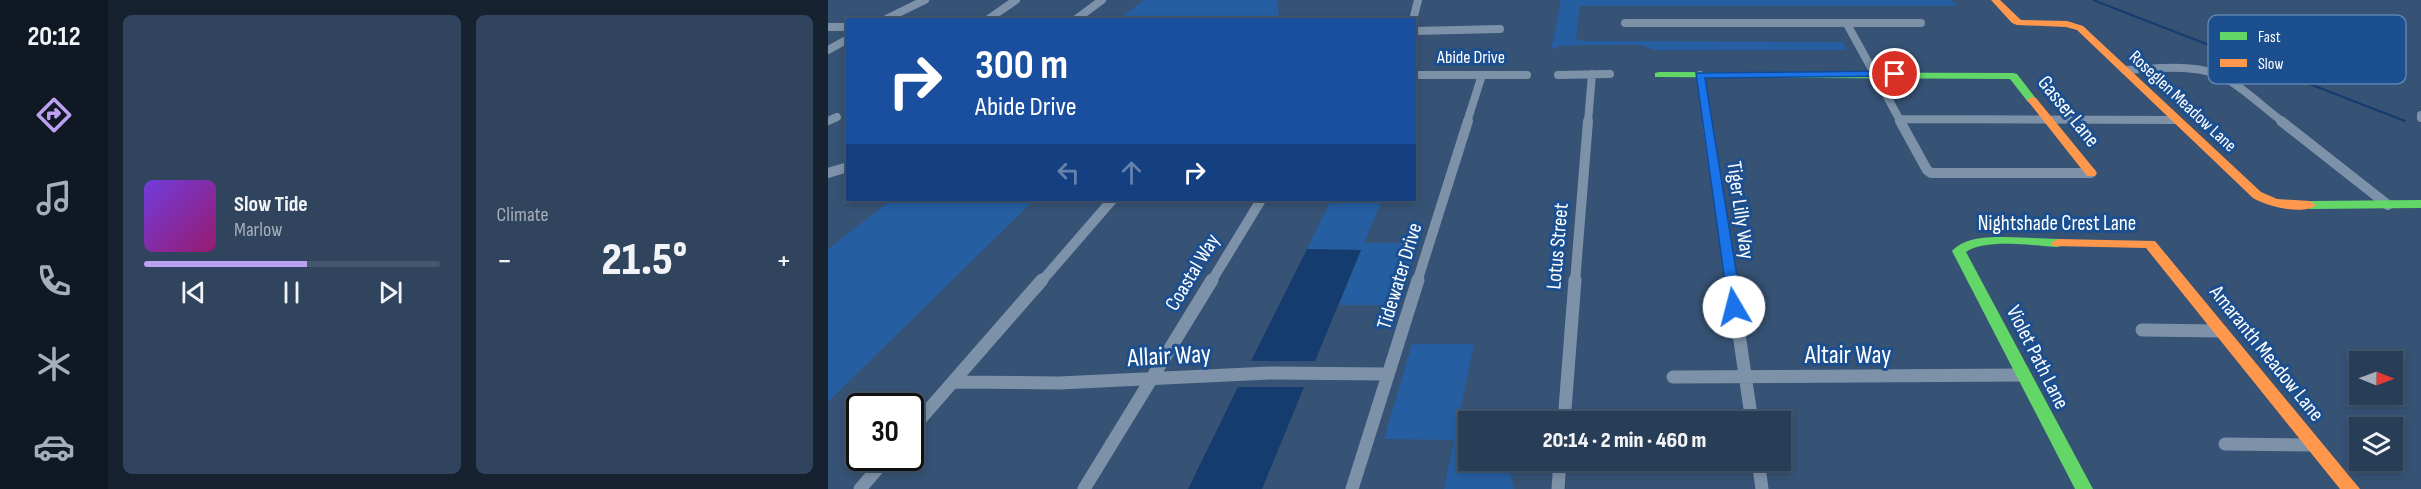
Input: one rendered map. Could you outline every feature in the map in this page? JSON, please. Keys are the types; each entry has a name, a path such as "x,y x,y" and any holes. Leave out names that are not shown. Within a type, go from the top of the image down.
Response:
{"street":[{"path":"888,18 925,0"},
{"path":"990,18 1016,0"},
{"path":"1078,18 1101,0"},
{"path":"1414,18 1418,0"},
{"name":"Roseglen Meadow Lane","path":"1995,0 2015,21 2020,23 2074,25 2257,195 2268,202 2281,205 2388,204"},
{"path":"1625,23 1921,23"},
{"path":"1847,24 1930,173 2091,173"},
{"path":"828,27 846,27"},
{"path":"1416,31 1500,28"},
{"path":"828,50 846,40"},
{"path":"2125,70 2208,71"},
{"name":"Lotus Street","path":"1565,411 1592,74"},
{"path":"1558,75 1610,74"},
{"path":"1659,75 1875,74"},
{"name":"Gasser Lane","path":"1875,74 2013,76 2091,173"},
{"name":"Abide Drive","path":"1416,75 1527,75"},
{"name":"Tidewater Drive","path":"1352,489 1482,75"},
{"name":"Tiger Lilly Way","path":"1700,75 1750,411"},
{"path":"2233,84 2388,204 2421,204"},
{"path":"1899,119 2177,120"},
{"path":"828,173 846,168"},
{"path":"924,415 1111,201"},
{"name":"Coastal Way","path":"1084,489 1260,201"},
{"name":"Nightshade Crest Lane","path":"1964,245 1978,242 2150,244"},
{"name":"Amaranth Meadow Lane","path":"2150,244 2351,489"},
{"name":"Violet Path Lane","path":"1964,245 1959,251 2022,375 2084,489"},
{"path":"2142,330 2221,331"},
{"name":"Allair Way","path":"953,382 1059,382 1269,373 1388,374"},
{"name":"Altair Way","path":"1673,377 2022,375"},
{"path":"2225,444 2315,445"},
{"path":"860,489 876,471"},
{"path":"1558,489 1559,471"},
{"path":"1760,471 1762,489"}],"shaded area":[{"path":"1144,0 1277,0 1279,18 1120,18"},
{"path":"1561,0 1952,0 1957,6 1580,6 1576,39 1582,41 1843,42 1847,50 1652,50 1643,45 1593,45 1559,46 1551,50"},
{"path":"890,201 1033,201 828,402 828,249"},
{"path":"1331,201 1382,201 1364,243 1417,243 1397,305 1339,305 1361,250 1307,249"},
{"path":"1307,249 1361,250 1315,361 1251,361"},
{"path":"1412,344 1474,344 1460,411 1458,411 1458,471 1510,471 1514,489 1444,489 1454,440 1384,439"},
{"path":"1238,387 1304,387 1262,489 1188,489"}],"waterway":[{"path":"2093,0 2208,45"},
{"path":"2310,84 2405,121"}],"traffic: fast":[{"path":"1659,75 2013,76 2032,100"},
{"path":"2310,205 2421,204"},
{"path":"2058,243 1990,241 1966,246 1959,251 2084,489"}],"traffic: slow":[{"path":"1995,0 2015,21 2020,23 2067,24 2080,28 2257,195 2276,203 2310,205"},
{"path":"2032,100 2091,173"},
{"path":"2058,243 2150,244 2351,489"}],"route":[{"path":"1734,307 1700,75 1895,74"}]}
